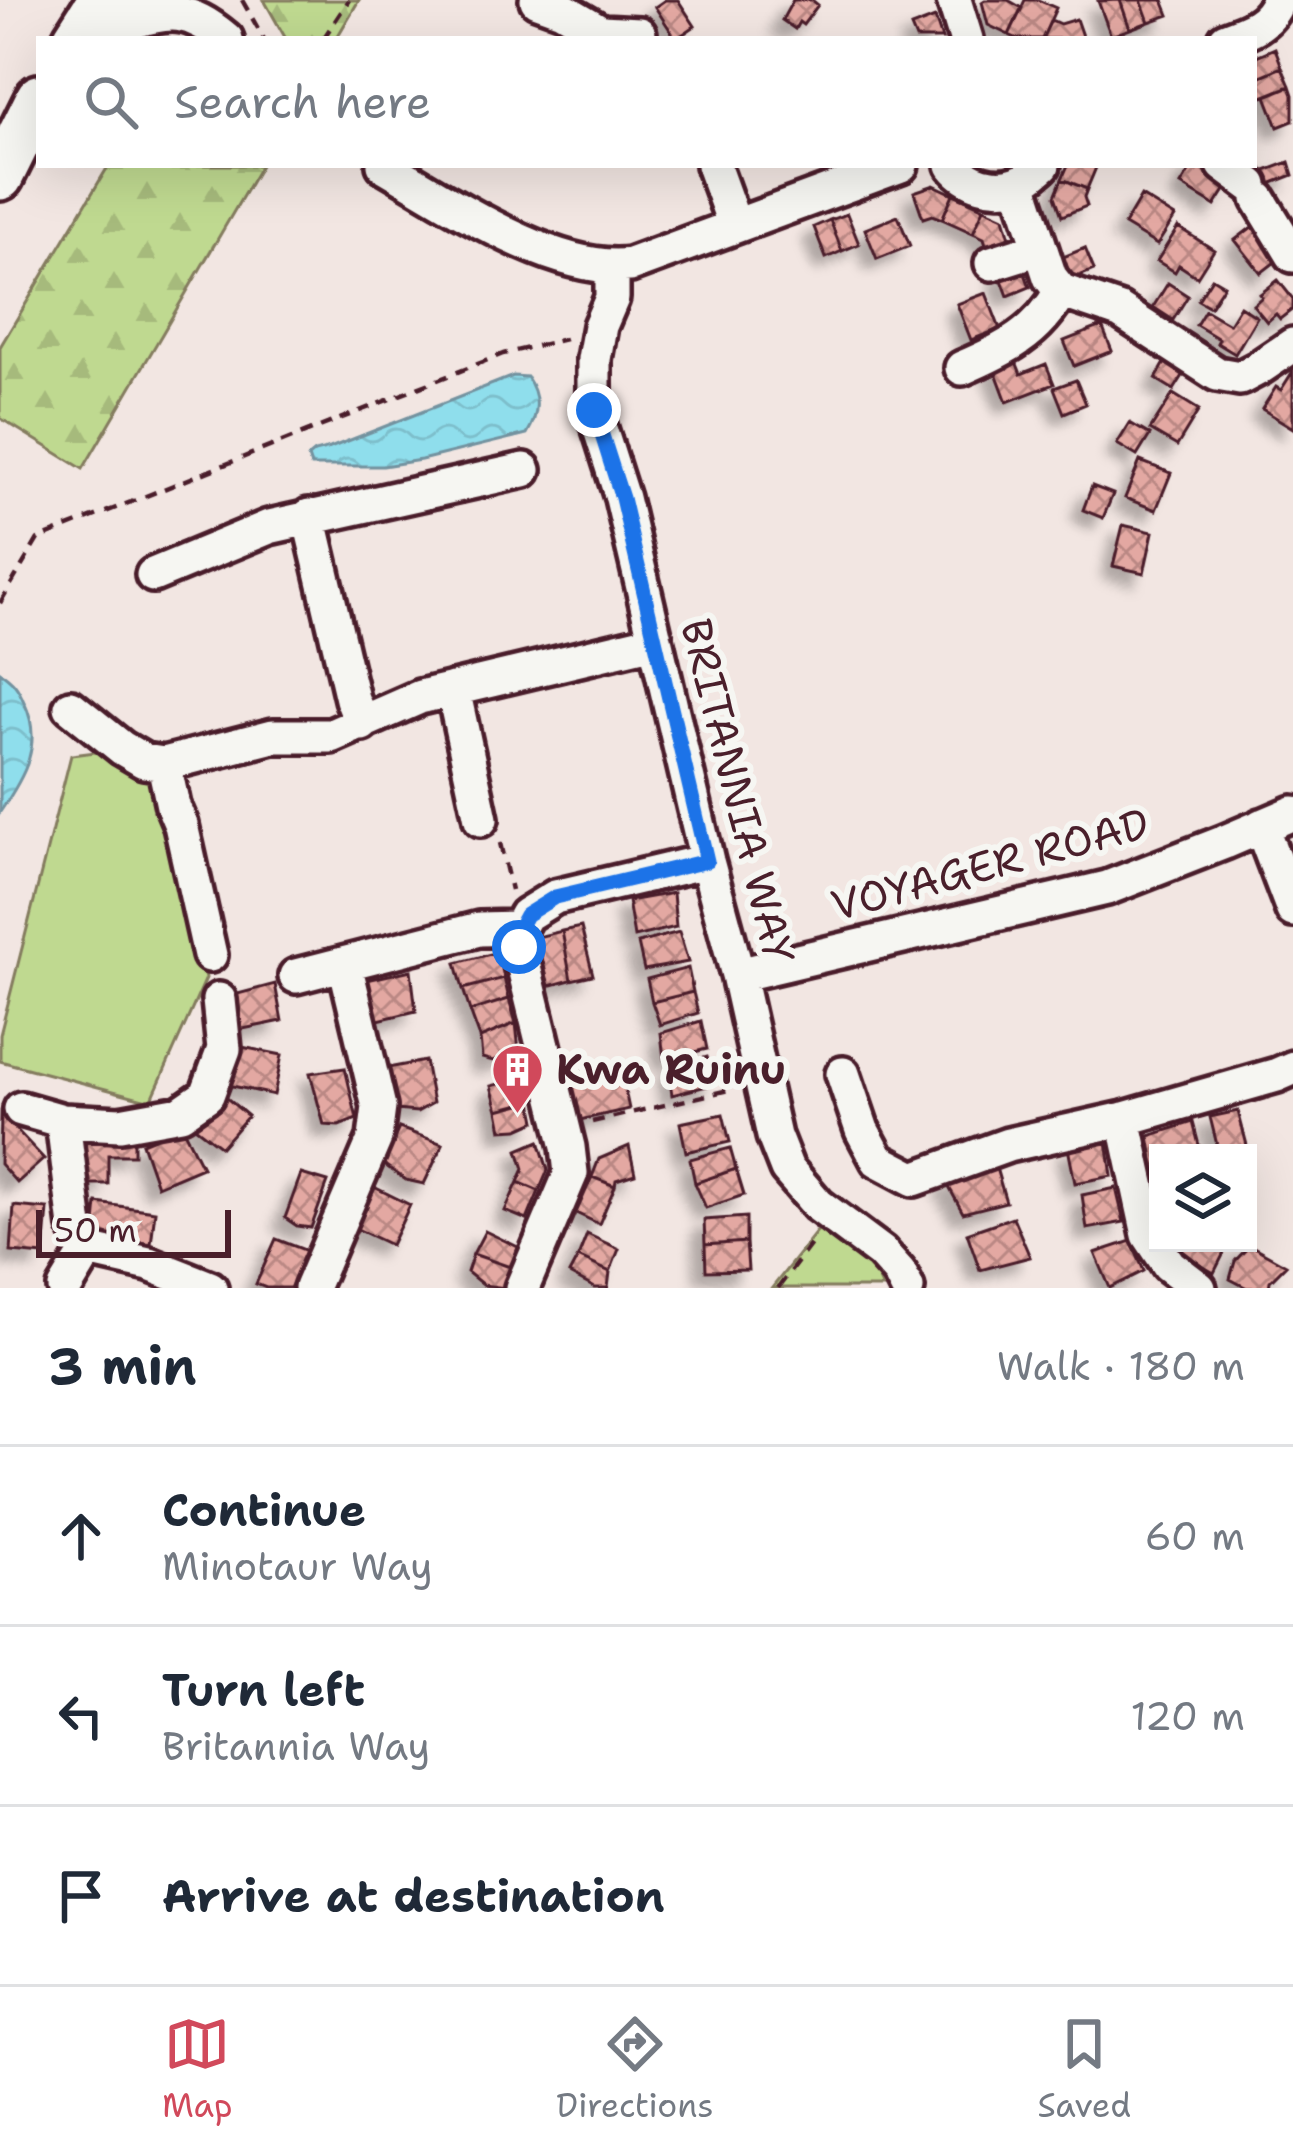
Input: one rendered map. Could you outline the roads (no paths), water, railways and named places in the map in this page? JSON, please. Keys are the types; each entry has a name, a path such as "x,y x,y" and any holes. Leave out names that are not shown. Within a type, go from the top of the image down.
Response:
{"highway":[{"path":"82,36 119,16"},
{"path":"0,177 36,104"},
{"path":"0,197 36,150"}],"street":[{"path":"220,0 236,36"},
{"path":"537,0 601,32 640,24"},
{"path":"954,0 965,36"},
{"path":"119,16 182,14 222,36"},
{"path":"1235,36 1281,16"},
{"path":"389,168 536,249 612,268 893,168"},
{"path":"713,168 735,226"},
{"path":"954,168 988,187 1031,174 1040,248 1050,277 1061,291 1120,311 1217,374 1240,378 1293,345"},
{"path":"1245,183 1293,255"},
{"path":"992,263 1040,248"},
{"name":"BRITANNIA WAY","path":"612,268 612,298 594,359 594,410 622,498 774,1136 787,1169 818,1205 881,1252 907,1288"},
{"path":"962,368 1030,333 1061,291"},
{"path":"153,575 269,527 524,470"},
{"path":"309,516 362,724"},
{"path":"71,707 122,748 144,761 164,764 273,736 331,736 394,707 453,688 655,641"},
{"path":"453,688 481,819"},
{"path":"164,764 210,956"},
{"name":"VOYAGER ROAD","path":"738,975 1107,888 1293,813"},
{"path":"1261,826 1293,910"},
{"path":"522,1288 572,1173 519,947 519,928 526,915 555,897 707,861"},
{"path":"296,976 479,929 519,928"},
{"path":"310,1288 375,1138 379,1108 345,964"},
{"path":"21,1109 63,1120 120,1124 181,1113 207,1095 224,1049 219,1000"},
{"path":"843,1074 878,1160 914,1179 1008,1145 1124,1119 1293,1068"},
{"path":"1124,1119 1150,1235 1169,1265 1199,1288"},
{"path":"63,1120 76,1227 88,1250 149,1264 210,1288"},
{"path":"65,1288 88,1250"}],"water":[{"path":"513,376 527,377 536,398 527,434 383,466 311,466 308,457 314,452"},
{"path":"0,672 20,692 30,717 32,746 17,786 0,812"}],"place":[{"name":"Kwa Ruinu","path":"517,1115"}]}
